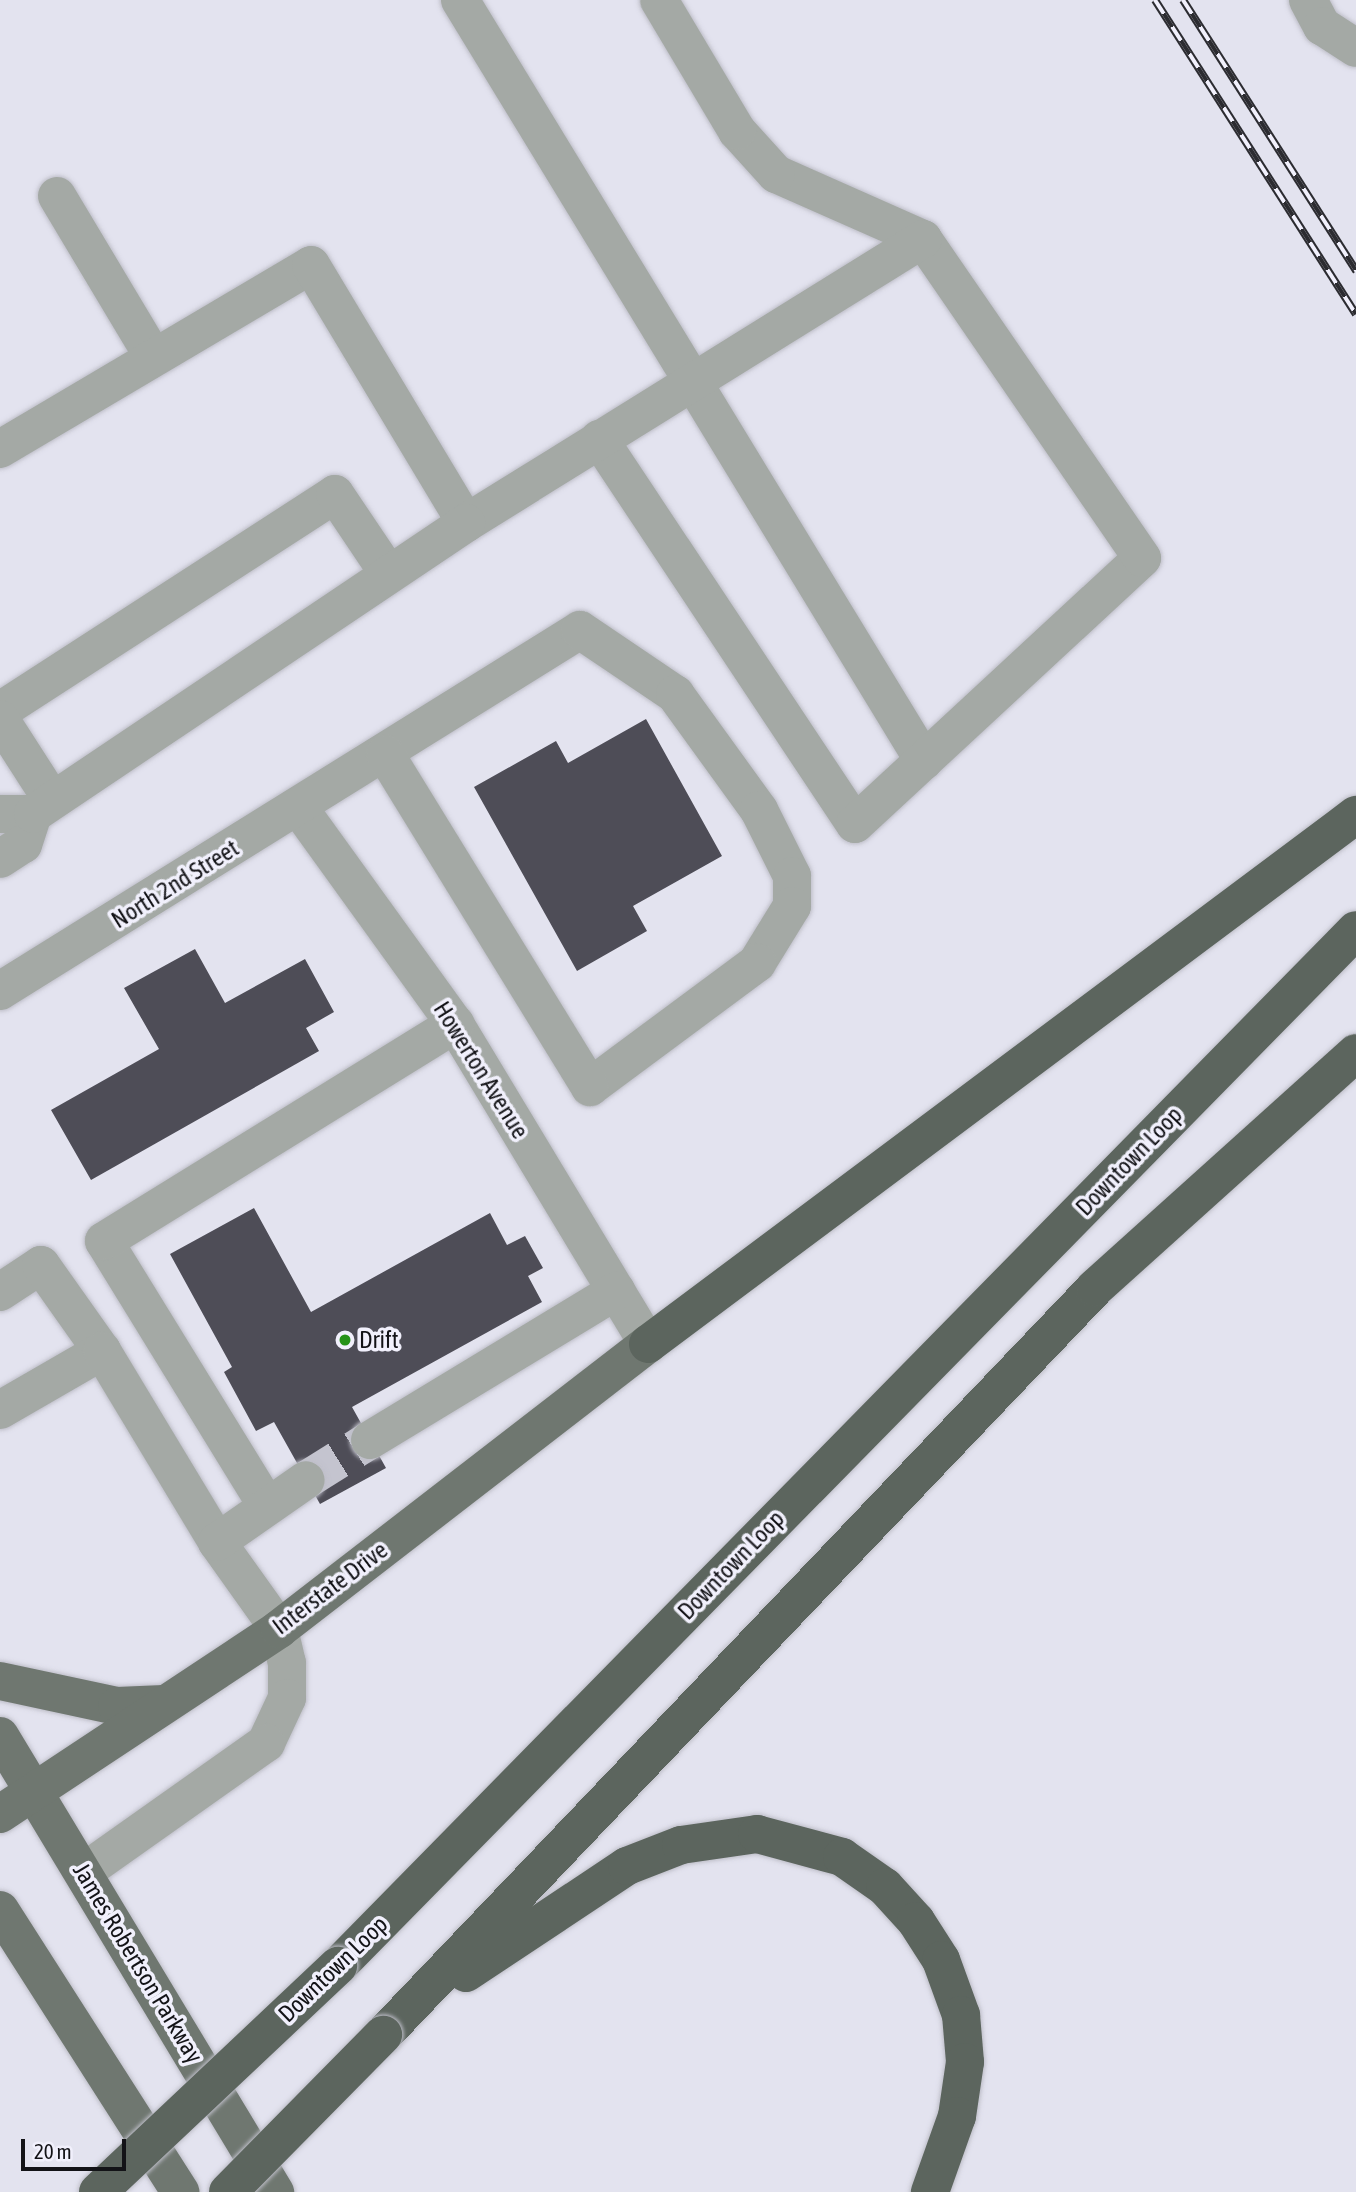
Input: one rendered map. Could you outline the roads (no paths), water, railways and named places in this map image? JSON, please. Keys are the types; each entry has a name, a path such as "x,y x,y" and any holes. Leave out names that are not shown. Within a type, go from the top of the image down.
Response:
{"highway":[{"path":"648,1344 1296,857 1356,815"},
{"name":"Downtown Loop","path":"98,2192 338,1966 1353,933"},
{"path":"228,2192 396,2023 1095,1288 1356,1052"},
{"path":"396,2023 627,1866 681,1844 726,1836 801,1842 842,1857 885,1887 941,1960 961,2015 965,2062 957,2116 930,2192"}],"main road":[{"name":"Interstate Drive","path":"0,1814 31,1788 279,1629 648,1344"},
{"path":"0,1681 117,1706 164,1704"},
{"name":"James Robertson Parkway","path":"0,1735 275,2192"},
{"path":"0,1910 180,2192"}],"street":[{"path":"460,0 924,761"},
{"path":"599,439 855,824 1142,558 923,239 776,174 737,131 659,0"},
{"path":"1308,0 1322,26 1356,48"},
{"path":"57,196 152,355"},
{"path":"28,808 466,523 923,239"},
{"path":"0,449 152,355 311,265 466,523"},
{"path":"0,711 335,494 388,573"},
{"name":"North 2nd Street","path":"0,991 349,777 385,754 580,630 675,694 759,810 792,876 792,906 757,963 590,1087 385,754"},
{"path":"0,719 28,808 23,844 0,859"},
{"name":"Howerton Avenue","path":"299,808 455,1024 648,1344"},
{"path":"267,1506 104,1241 455,1024"},
{"path":"0,1292 41,1265 102,1351 217,1542 279,1629 287,1698 266,1744 84,1872"},
{"path":"370,1440 617,1291"},
{"path":"0,1410 102,1351"},
{"path":"217,1542 306,1480"}],"tunnel":[{"path":"306,1480 370,1440"}],"railway":[{"path":"1155,0 1356,314"},
{"path":"1183,0 1356,271"}],"place":[{"name":"Drift","path":"345,1340"}]}
